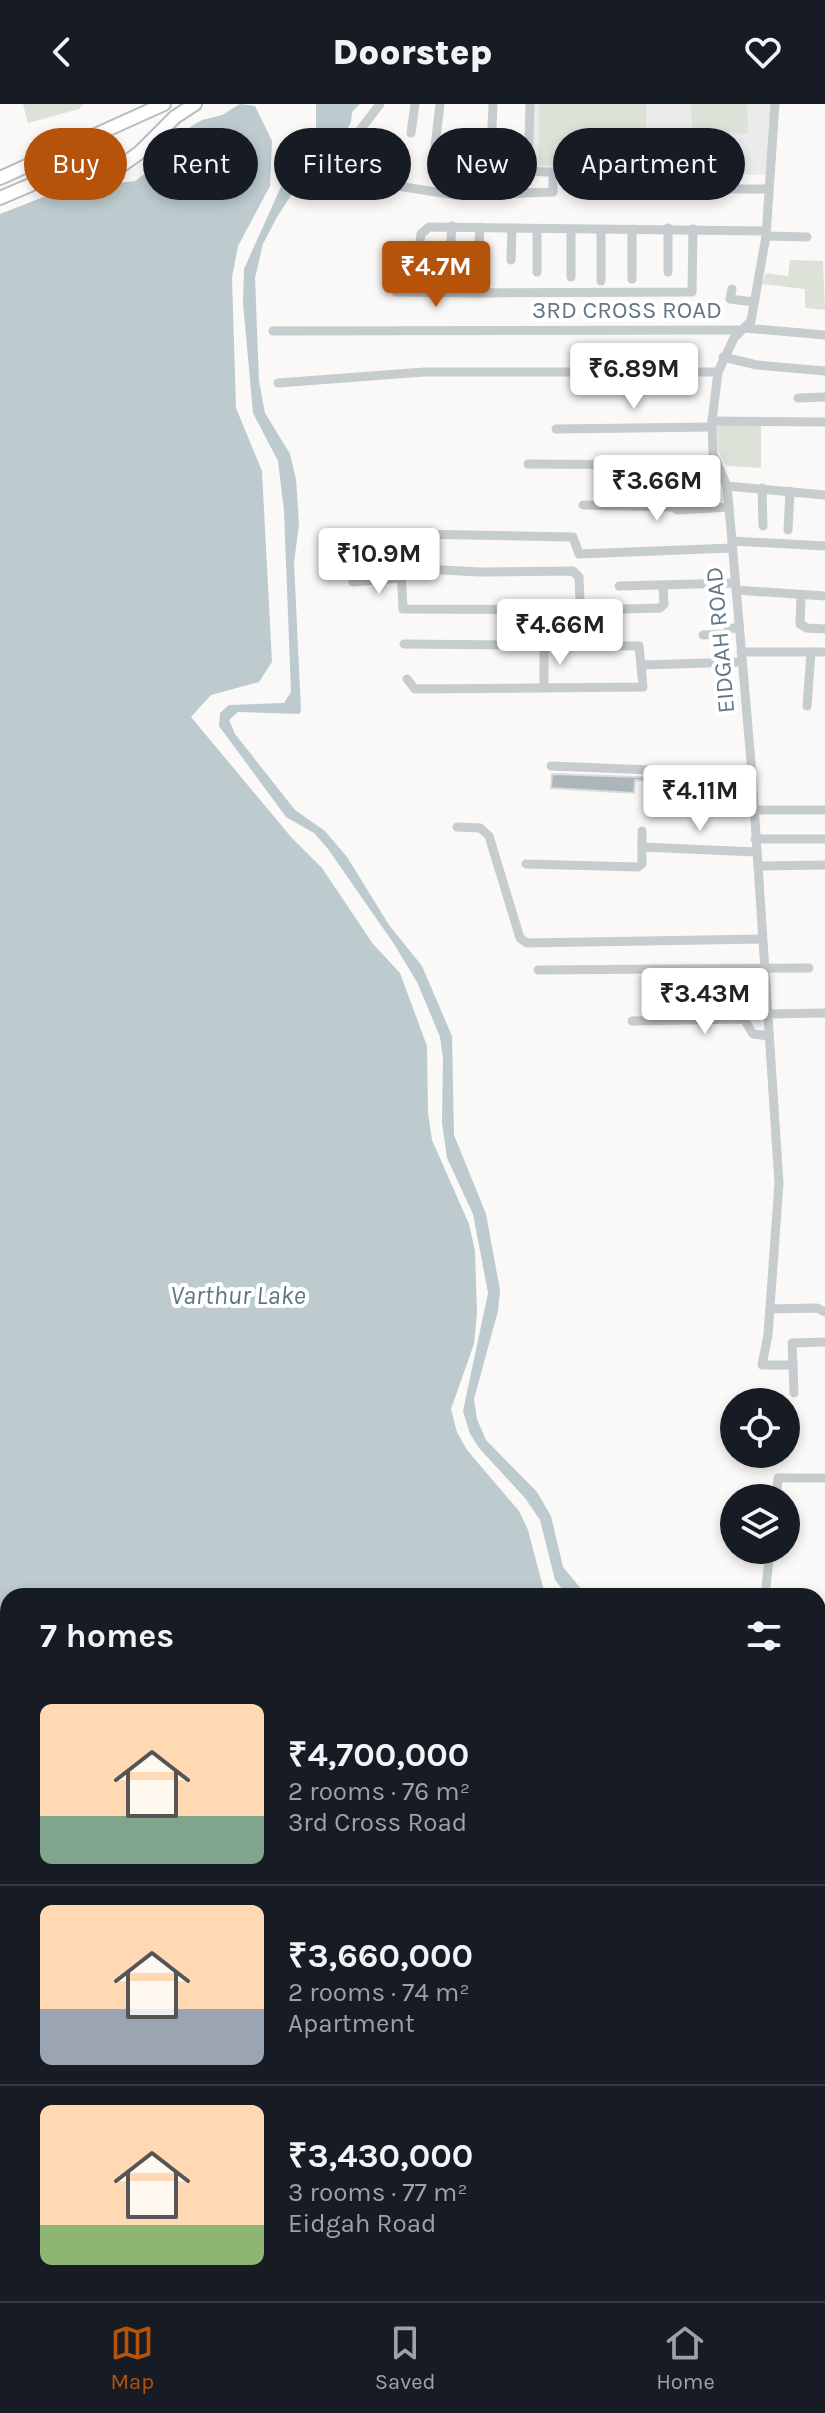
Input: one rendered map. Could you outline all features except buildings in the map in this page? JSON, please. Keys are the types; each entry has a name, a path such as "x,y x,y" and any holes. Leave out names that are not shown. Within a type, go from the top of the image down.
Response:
{"main road":[{"path":"0,178 164,104"},
{"path":"0,198 56,174 122,165 139,153 175,117 195,104"}],"street":[{"path":"362,128 380,104"},
{"path":"411,133 415,104"},
{"path":"437,128 440,104"},
{"path":"492,128 493,104"},
{"path":"530,104 528,171 553,172"},
{"name":"EIDGAH ROAD","path":"775,104 765,234 751,321 723,357 718,372 712,424 713,454 727,486 729,507 752,774 779,1183 770,1309 762,1365 793,1365"},
{"path":"411,189 437,194 521,195 553,192"},
{"path":"745,189 767,189"},
{"path":"419,248 421,234 429,227 452,226 537,230 668,228 807,237"},
{"path":"449,268 452,226"},
{"path":"476,293 480,227"},
{"path":"511,260 512,228"},
{"path":"668,228 668,272"},
{"path":"632,229 632,279"},
{"path":"396,292 692,292 693,229"},
{"path":"537,230 537,272"},
{"path":"571,230 571,277"},
{"path":"601,230 601,281"},
{"path":"732,289 730,299 754,302"},
{"name":"3RD CROSS ROAD","path":"273,331 742,329 825,335"},
{"path":"723,357 757,365 825,371"},
{"path":"278,383 424,372 718,372"},
{"path":"798,398 825,397"},
{"path":"556,429 825,422"},
{"path":"528,464 717,462"},
{"path":"727,486 825,495"},
{"path":"762,488 763,526"},
{"path":"788,530 790,491"},
{"path":"583,505 673,507 677,510 729,507"},
{"path":"412,534 573,537 579,554 732,545 825,546"},
{"path":"587,610 580,603 579,577 573,571 479,572 406,568 401,571 403,609 587,610 660,608 664,604 663,586"},
{"path":"353,582 401,578"},
{"path":"619,586 736,587 801,596 825,596"},
{"path":"801,596 802,626 825,629"},
{"path":"703,635 726,634 729,629 739,627"},
{"path":"404,644 639,646 643,687 415,689 407,679"},
{"path":"544,645 544,688"},
{"path":"807,706 811,652"},
{"path":"641,665 825,652"},
{"path":"551,766 752,774"},
{"path":"649,787 724,790 727,789 728,773"},
{"path":"754,810 825,810"},
{"path":"457,827 480,828 489,836 520,938 527,943 762,939"},
{"path":"526,864 638,867 642,864 642,831"},
{"path":"755,839 825,839"},
{"path":"642,847 756,852"},
{"path":"758,866 825,865"},
{"path":"538,970 809,968"},
{"path":"767,1014 825,1013"},
{"path":"632,1021 744,1019 753,1034 769,1036"},
{"path":"770,1309 817,1308 825,1312"},
{"path":"794,1388 792,1343 825,1342"},
{"path":"777,1484 778,1478 825,1478"},
{"path":"766,1588 768,1564"}],"shaded area":[{"path":"23,104 83,104 79,109 28,123"},
{"path":"532,104 772,104 767,175 745,174 745,128 553,128 553,170 537,169 537,128 532,128"},
{"path":"539,104 646,104 646,128 553,128 553,165 539,165"},
{"path":"691,104 747,104 748,133 745,133 745,128 692,128"},
{"path":"790,260 823,261 825,310 805,308 805,289 762,284 766,273 788,276"},
{"path":"717,423 761,423 761,468 727,466 718,450"}],"water":[{"name":"Varthur Lake","path":"240,104 255,106 272,141 270,186 238,246 232,277 236,408 262,471 272,662 259,682 211,695 191,717 291,837 322,868 373,944 400,973 427,1046 428,1113 432,1140 469,1224 475,1251 477,1313 474,1344 451,1409 457,1432 467,1450 519,1511 528,1530 544,1588 0,1588 0,214 36,200 127,200 127,182 143,175 143,200 258,200 258,128 189,128 202,120 222,115"},
{"path":"316,104 360,104 352,112 348,128 316,128"},
{"path":"275,200 288,200 263,244 255,278 259,381 265,413 290,454 296,479 299,524 294,563 301,711 299,714 238,712 229,720 235,734 295,810 325,831 347,857 389,925 422,966 452,1036 454,1135 486,1214 500,1290 498,1311 474,1399 477,1419 486,1440 537,1492 551,1516 563,1567 580,1588 562,1588 555,1580 540,1520 525,1498 479,1448 470,1434 463,1411 488,1293 473,1214 447,1158 442,1123 443,1058 440,1037 417,982 328,849 314,833 286,817 219,726 220,713 229,705 284,703 291,692 284,511 278,461 253,413 243,302 244,269"}]}
